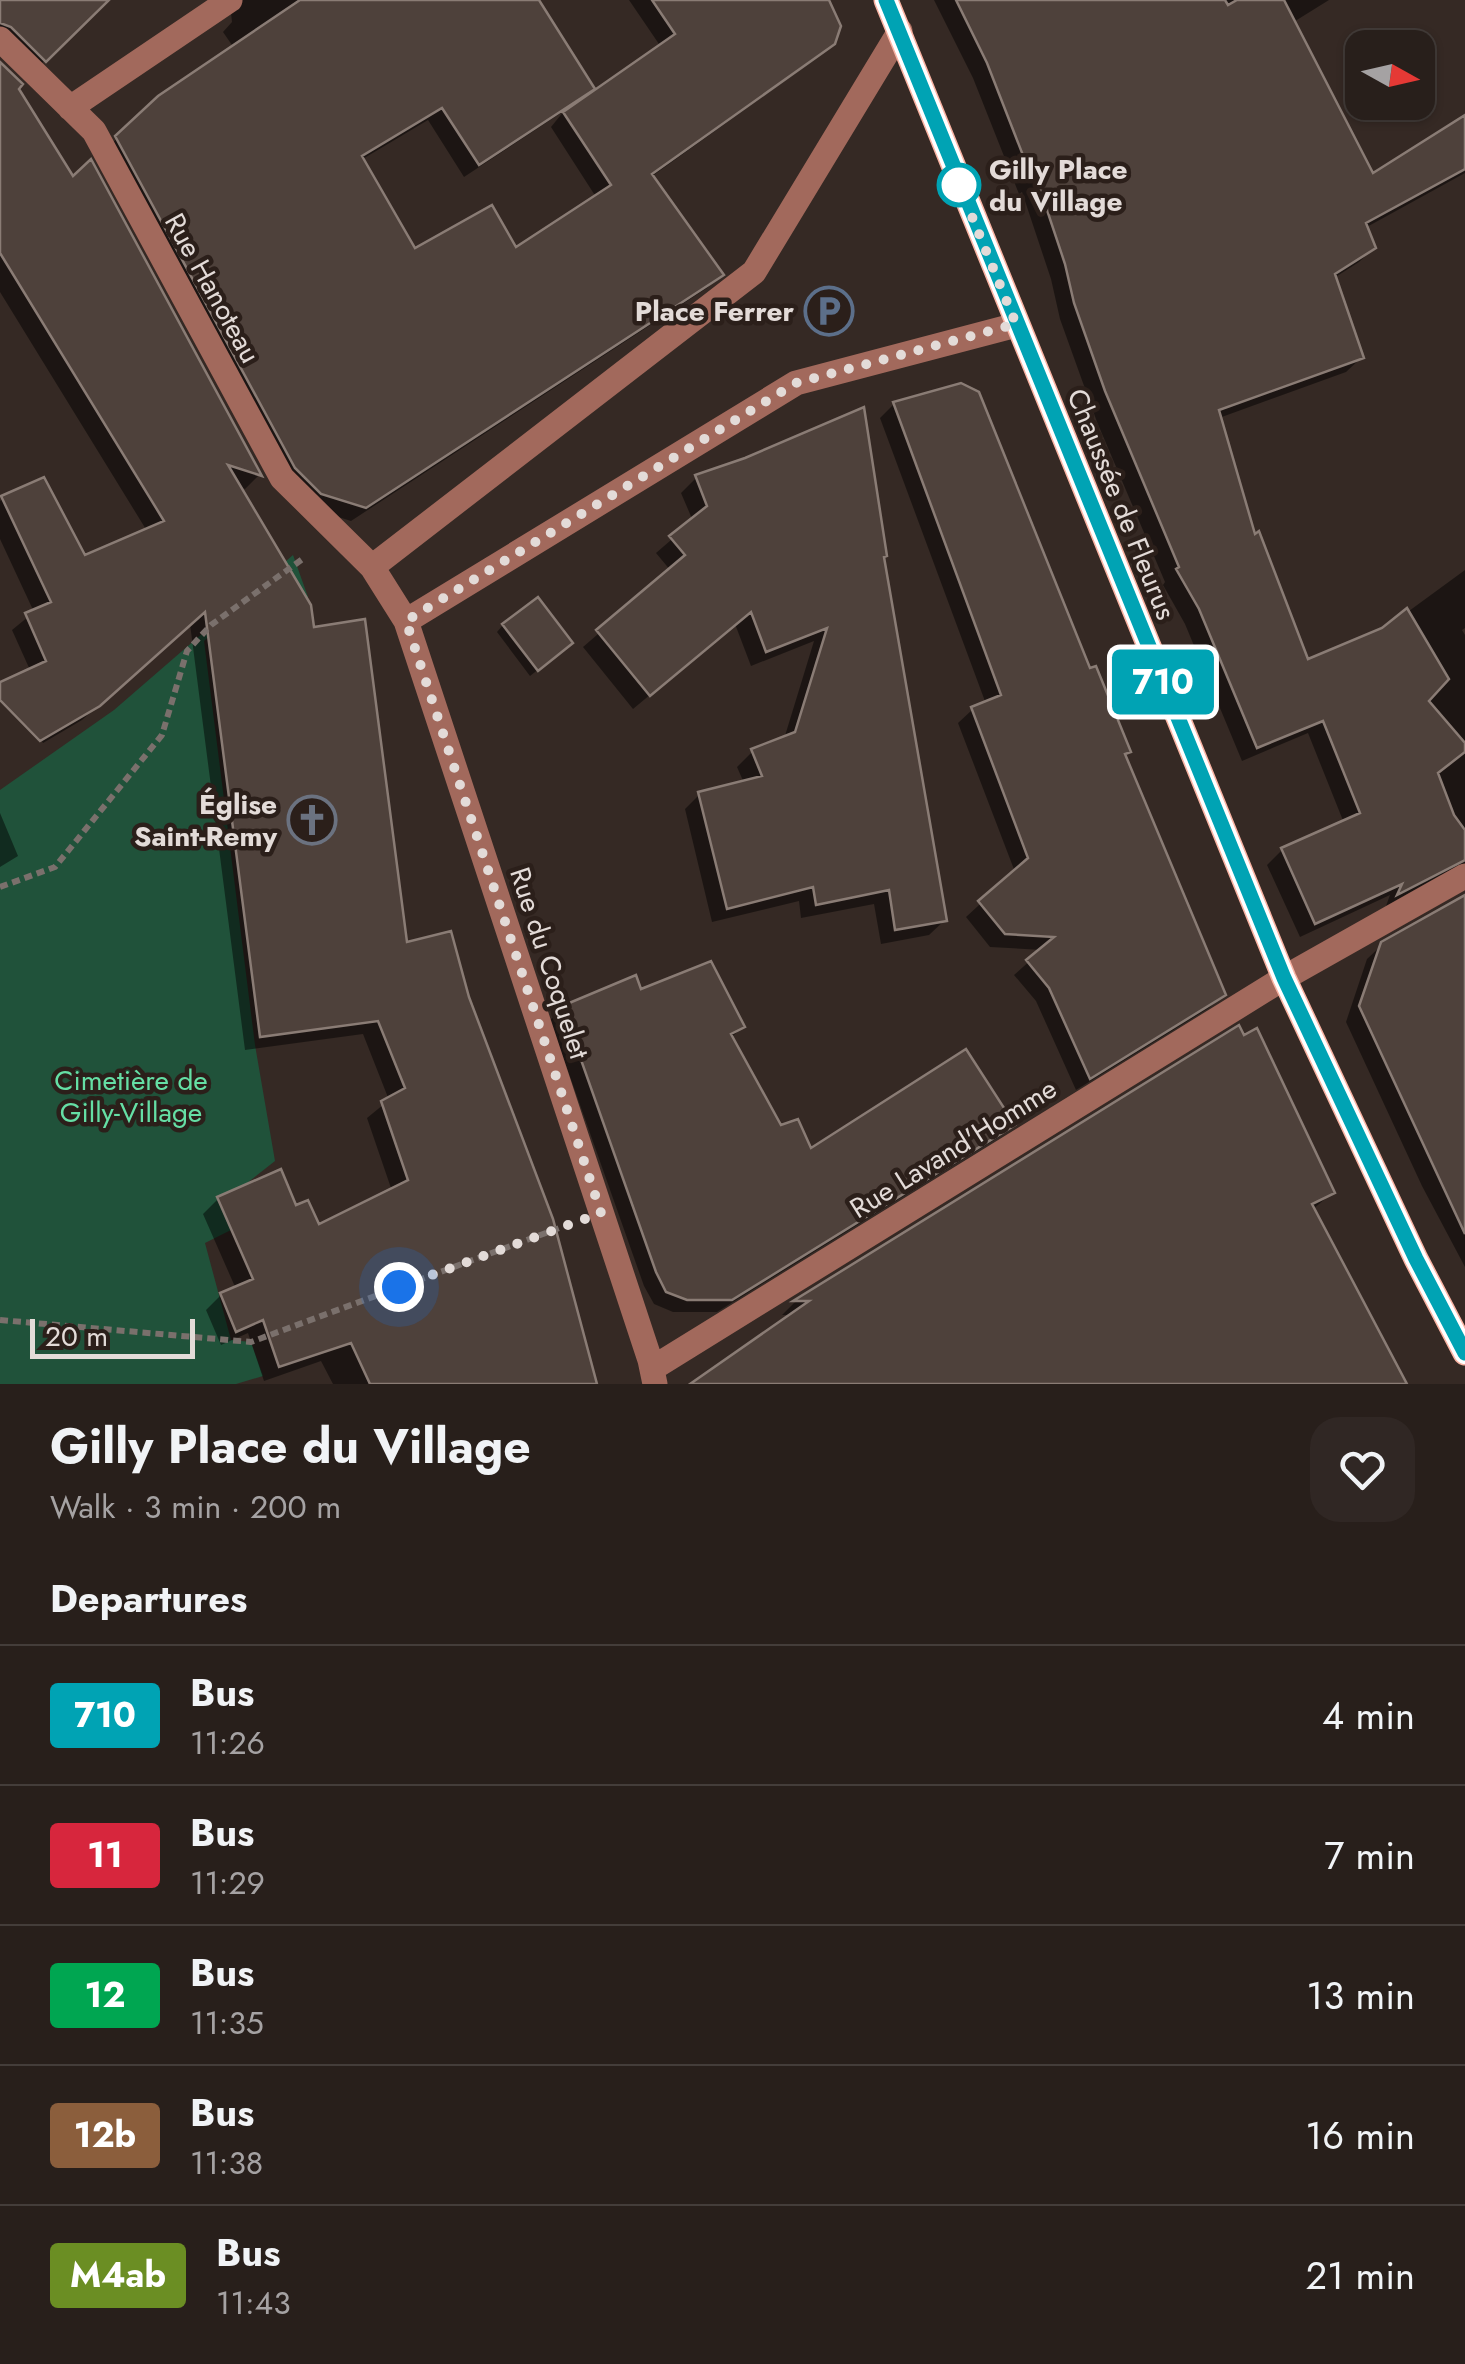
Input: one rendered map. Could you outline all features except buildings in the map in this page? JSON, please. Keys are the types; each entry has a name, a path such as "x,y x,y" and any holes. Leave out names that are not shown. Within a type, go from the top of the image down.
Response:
{"main road":[{"name":"Chaussée de Fleurus","path":"886,0 1284,978 1416,1259 1465,1353"}],"street":[{"path":"70,108 230,0"},
{"path":"372,567 754,272 900,32"},
{"name":"Rue Hanoteau","path":"0,39 94,132 282,478 372,567"},
{"path":"406,621 796,383 1016,324"},
{"name":"Rue du Coquelet","path":"372,567 406,621 654,1376"},
{"name":"Rue Lavand'Homme","path":"654,1376 1284,978 1465,876"}],"path":[{"path":"0,886 55,867 115,794 162,735 187,651 210,625 338,533"},
{"path":"0,1320 251,1342 601,1213"}],"green space":[{"name":"Cimetière de Gilly-Village","path":"293,555 308,597 246,602 204,641 255,1045 275,1161 228,1198 241,1225 205,1243 231,1340 251,1342 263,1376 236,1384 0,1384 0,790 114,710"}],"bus line":[{"name":"710","path":"886,0 1284,978 1416,1259 1465,1353"}],"place":[{"name":"Gilly Place du Village","path":"959,185"},
{"name":"Place Ferrer","path":"829,311"},
{"name":"Église Saint-Remy","path":"312,820"}],"route":[{"path":"399,1287 601,1213 406,621 796,383 1016,324 959,185"}]}
